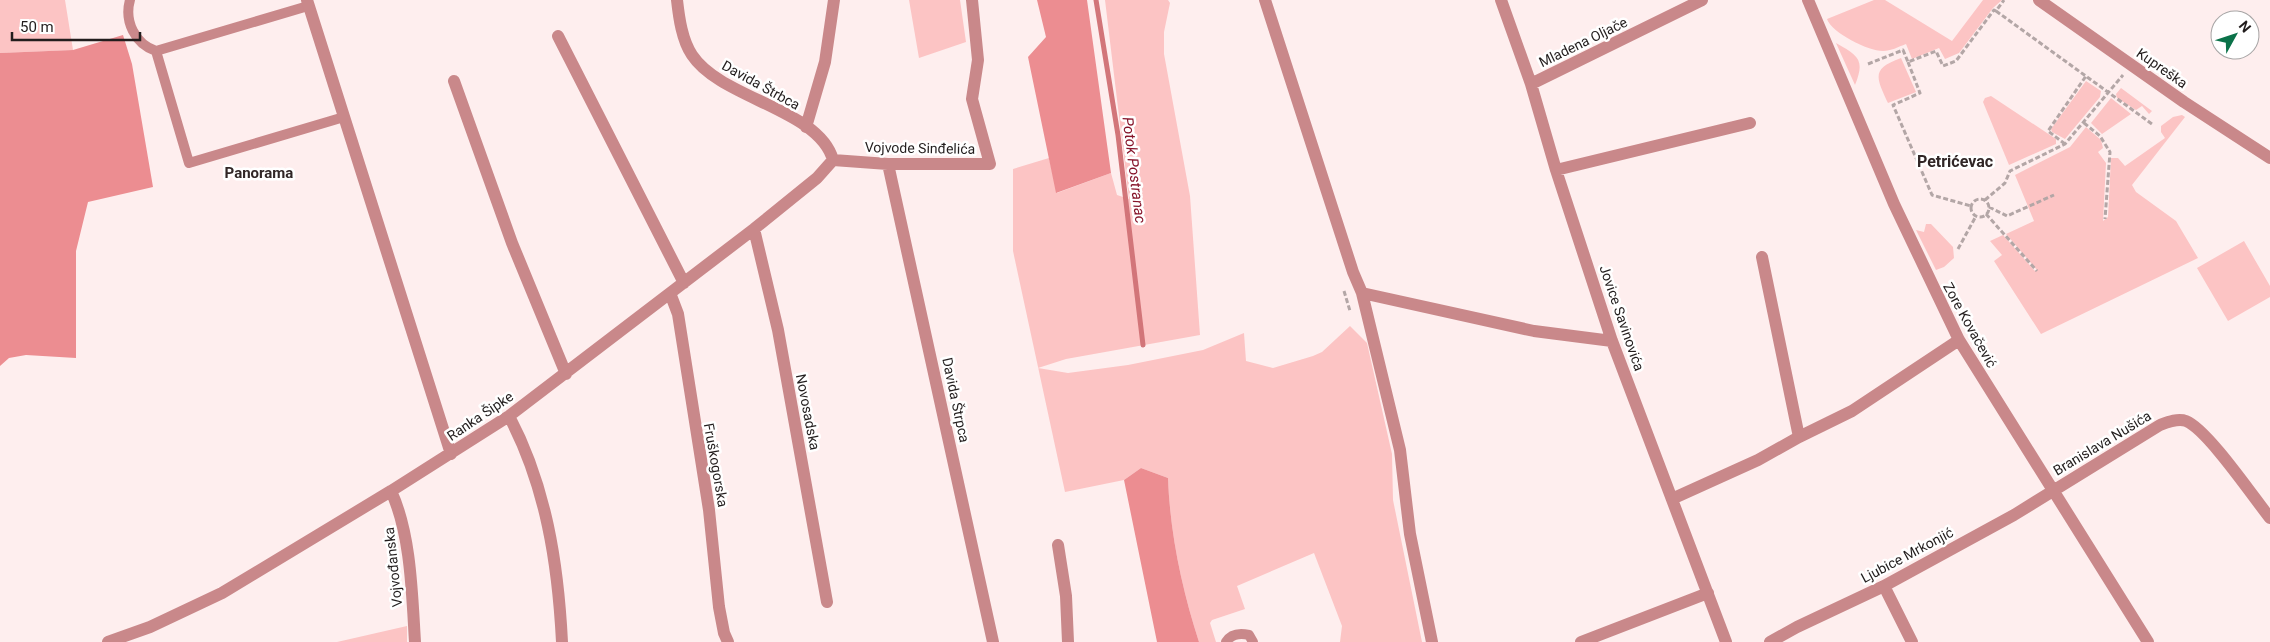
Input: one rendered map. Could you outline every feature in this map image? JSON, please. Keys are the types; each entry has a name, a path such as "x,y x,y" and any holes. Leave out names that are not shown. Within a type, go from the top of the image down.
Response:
{"street":[{"name":"Davida Štrbca","path":"677,0 686,42 697,62 719,80 806,127 823,140 833,160"},
{"path":"806,127 826,62 834,0"},
{"name":"Vojvode Sinđelića","path":"833,160 888,164 990,164 972,99 978,60 972,0"},
{"path":"1265,0 1353,272 1362,293 1400,450 1410,534 1432,642"},
{"name":"Jovice Savinovića","path":"1501,0 1532,84 1556,170 1612,341 1674,498 1726,642"},
{"name":"Mladena Oljače","path":"1532,84 1702,0"},
{"name":"Zore Kovačević","path":"1808,0 1894,204 1959,340 2148,642"},
{"name":"Kupreška","path":"2039,0 2270,158"},
{"path":"307,3 451,454"},
{"path":"558,36 684,283"},
{"path":"454,81 512,243 566,374"},
{"path":"1556,170 1750,122"},
{"name":"Ranka Šipke","path":"108,642 150,627 222,593 451,454 509,416 754,229 817,178 833,160"},
{"name":"Davida Štrpca","path":"888,164 961,501 994,642"},
{"name":"Novosadska","path":"754,229 778,330 827,602"},
{"path":"1762,257 1799,437"},
{"name":"Fruškogorska","path":"670,293 678,314 709,510 719,607 724,633 728,642"},
{"path":"1362,293 1534,331 1612,341"},
{"path":"1674,498 1758,460 1852,411 1959,340"},
{"path":"509,416 534,472 549,526 559,585 562,642"},
{"name":"Branislava Nušića","path":"2054,490 2160,425 2178,420 2186,421 2206,436 2270,518"},
{"name":"Ljubice Mrkonjić","path":"1770,642 1797,627 1884,586 2014,515 2054,490"},
{"name":"Vojvođanska","path":"391,491 399,509 405,532 415,642"},
{"path":"1058,545 1066,596 1068,642"},
{"path":"1884,586 1912,642"},
{"path":"1581,642 1708,593"}],"lane":[{"path":"130,0 130,15 138,41 146,48 156,50 307,3"},
{"path":"156,50 189,163 344,117"},
{"path":"1226,642 1230,637 1239,634 1249,635 1253,642"}],"path":[{"path":"1908,62 1936,51 1943,66 1956,60 1994,10 1996,11 2004,0"},
{"path":"1996,11 2152,124"},
{"path":"1868,64 1903,50 1920,93 1893,105 1932,195 1971,206"},
{"path":"1976,216 1972,212 1971,206 1976,199 1985,200 2005,183 2010,171 2065,144 2109,93 2130,64"},
{"path":"2065,144 2048,130 2086,76"},
{"path":"2084,123 2100,136 2110,152 2105,219"},
{"path":"1985,200 1989,207 2008,216 2054,195"},
{"path":"1986,214 1989,207"},
{"path":"1958,248 1976,216 1986,214"},
{"path":"1986,214 2036,270"}],"shaded area":[{"path":"0,0 65,0 73,50 0,53"},
{"path":"909,0 960,0 966,42 919,58"},
{"path":"1037,0 1087,0 1111,173 1056,193 1028,57 1046,37"},
{"path":"1105,0 1168,0 1170,3 1164,32 1164,54 1190,196 1200,335 1066,359 1038,368 1013,251 1013,169 1049,158 1057,193 1111,173 1117,195 1129,199"},
{"path":"1874,0 1885,0 1952,41 1983,0 2002,0 1993,8 1959,53 1945,59 1939,48 1912,59 1906,44 1886,51 1869,48 1843,35 1827,19"},
{"path":"123,35 132,64 153,187 88,202 76,251 76,358 26,355 9,358 0,366 0,53 73,50"},
{"path":"1836,43 1858,59 1859,70 1855,85"},
{"path":"1901,58 1916,92 1888,103 1881,87 1879,75 1885,66"},
{"path":"2086,81 2101,91 2100,97 2065,139 2052,132 2051,129"},
{"path":"2121,88 2152,111 2149,114 2142,106 2136,110 2117,98 2116,94"},
{"path":"1991,96 2056,139 2056,144 2009,165 1983,102 1985,98"},
{"path":"2111,98 2131,114 2102,134 2091,123"},
{"path":"2182,115 2185,117 2132,185 2136,192 2176,221 2198,258 2041,334 1994,261 2002,255 1990,241 2003,235 2035,271 2037,270 2006,234 2034,221 2015,175 2070,147 2086,127 2101,140 2103,148 2098,152 2106,163 2103,221 2108,217 2111,158 2118,158 2125,166 2165,138 2161,132 2161,126 2173,117"},
{"path":"1926,224 1931,224 1953,247 1954,258 1944,267 1936,270 1916,230 1924,232"},
{"path":"2244,241 2270,286 2270,297 2228,321 2197,268"},
{"path":"1350,326 1367,343 1392,454 1393,500 1422,642 1340,642 1342,626 1314,553 1237,586 1245,609 1212,620 1210,623 1216,642 1199,642 1187,602 1174,541 1168,478 1141,468 1124,480 1065,492 1038,368 1068,373 1128,365 1203,350 1244,333 1246,361 1273,368 1322,352"},
{"path":"1141,468 1168,478 1174,541 1187,602 1199,642 1157,642 1124,480"},
{"path":"407,626 407,642 337,642"}],"waterway":[{"name":"Potok Postranac","path":"1096,0 1118,135 1143,345"}],"district":[{"name":"Petrićevac","path":"1955,161"},
{"name":"Panorama","path":"259,173"}]}
